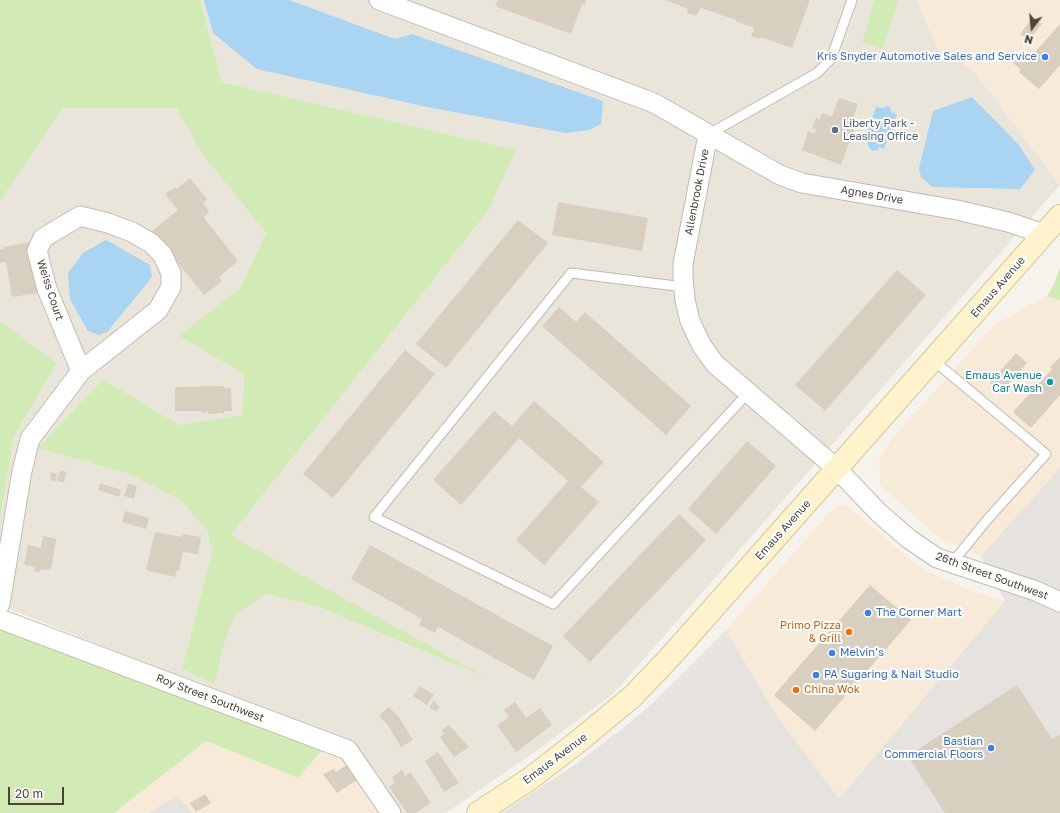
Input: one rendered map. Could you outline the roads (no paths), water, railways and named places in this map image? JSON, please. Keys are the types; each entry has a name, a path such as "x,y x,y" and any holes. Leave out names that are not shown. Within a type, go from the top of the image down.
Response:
{"main road":[{"name":"Emaus Avenue","path":"478,813 531,778 633,696 837,469 1060,216"}],"street":[{"name":"Allenbrook Drive","path":"379,0 654,104 708,135 683,264 684,300 690,321 702,346 715,364 837,469"},
{"name":"Agnes Drive","path":"708,135 780,175 802,183 957,210 1008,222 1044,234"},
{"name":"Weiss Court","path":"0,604 22,471 30,439 81,371 158,310 171,287 172,273 162,254 151,243 126,230 80,216 43,238 37,252 47,289 81,371"},
{"name":"26th Street Southwest","path":"837,469 879,512 909,539 938,558 1036,591 1060,602"},
{"name":"Roy Street Southwest","path":"0,620 348,750 391,813"}],"lane":[{"path":"708,135 817,73 831,59 852,0"},
{"path":"684,287 571,273 374,517 553,604 748,393"},
{"path":"933,360 1046,454 986,520 952,563"}],"water":[{"path":"204,0 289,0 395,39 412,34 603,101 601,124 589,130 566,133 422,106 257,69 213,33"},
{"path":"972,97 1019,145 1035,170 1020,189 932,187 921,177 919,168 933,111"},
{"path":"887,106 890,107 891,112 897,114 884,149 879,147 878,150 873,151 869,148 868,143 864,141 876,107 883,108"},
{"path":"106,240 150,265 152,277 108,331 99,335 88,331 70,299 68,273 83,253"}],"place":[{"name":"Kris Snyder Automotive Sales and Service","path":"1045,57"},
{"name":"Liberty Park - Leasing Office","path":"835,130"},
{"name":"Emaus Avenue Car Wash","path":"1050,382"},
{"name":"The Corner Mart","path":"868,613"},
{"name":"Primo Pizza & Grill","path":"849,632"},
{"name":"Melvin’s","path":"832,653"},
{"name":"PA Sugaring & Nail Studio","path":"816,675"},
{"name":"China Wok","path":"796,690"},
{"name":"Bastian Commercial Floors","path":"991,748"}]}
